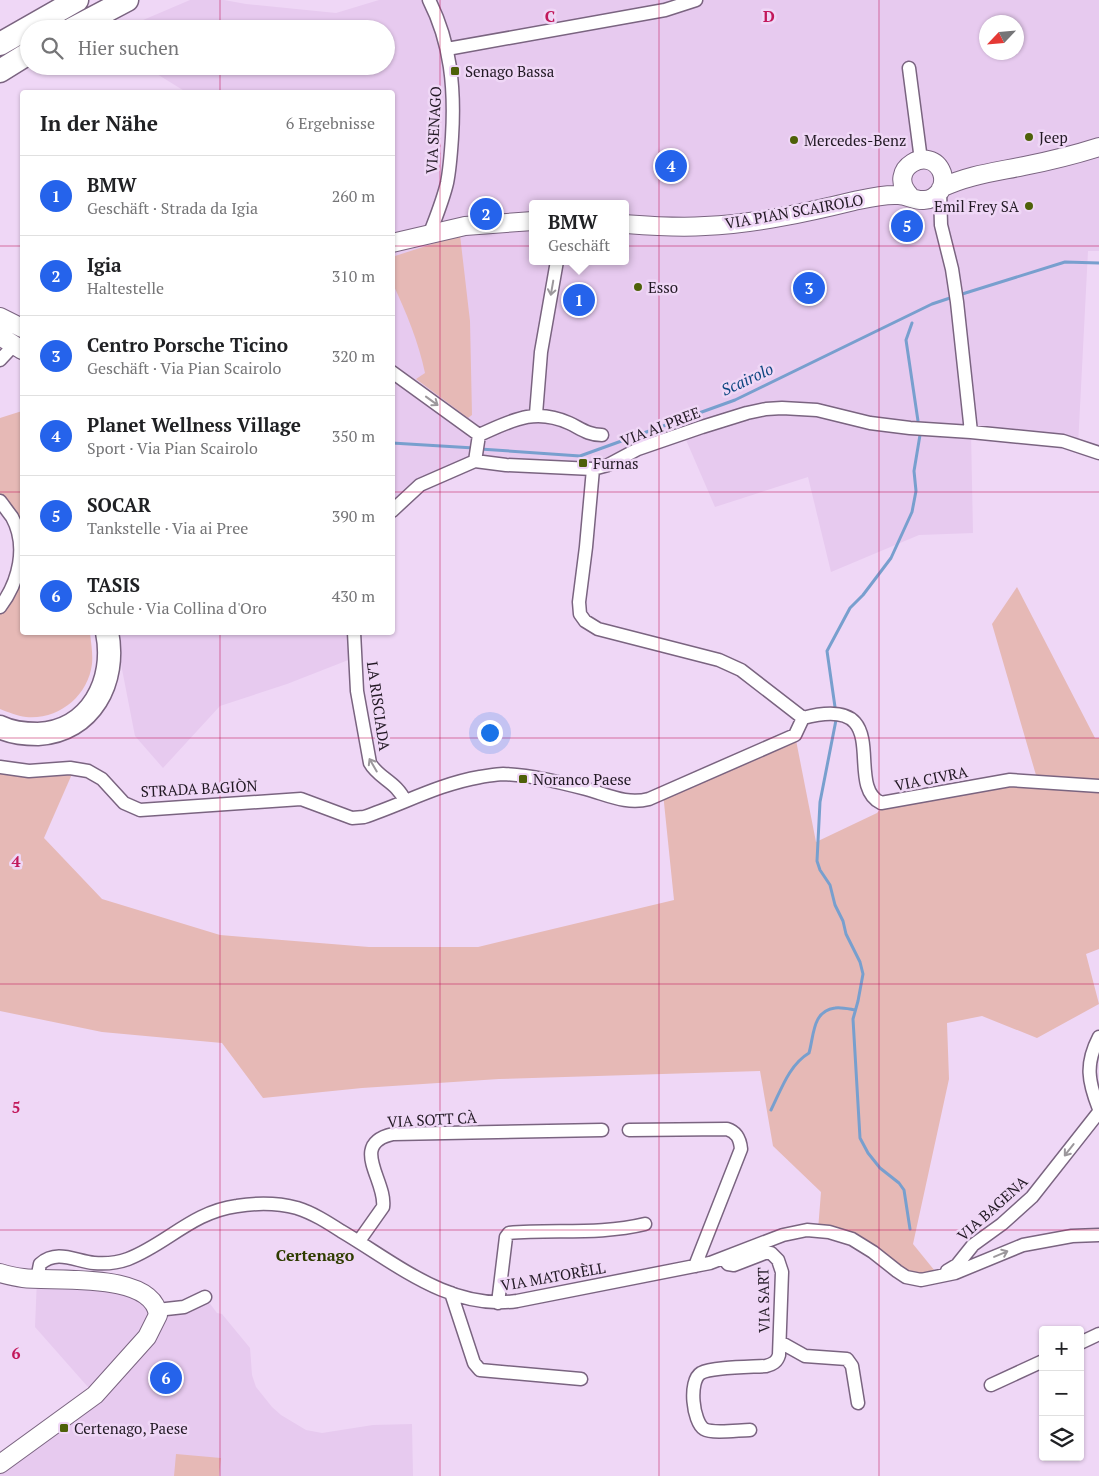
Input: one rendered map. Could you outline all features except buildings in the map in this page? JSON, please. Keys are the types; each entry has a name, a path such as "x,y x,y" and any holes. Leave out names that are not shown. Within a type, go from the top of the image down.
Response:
{"highway":[{"path":"41,20 76,0"},
{"path":"89,20 127,0"},
{"path":"0,44 20,32"},
{"path":"0,71 20,59"},
{"path":"0,727 17,733 44,733 70,724 82,717 99,696 106,677 110,658 107,635"}],"main road":[{"path":"872,197 897,194 923,200 930,199 941,189 953,182 982,173 1024,166 1099,147"},
{"path":"910,196 904,187 903,176 904,171 911,163 921,160 931,161 939,168 948,171 982,173"},
{"path":"939,168 943,178 941,189"},
{"path":"872,197 903,176"},
{"name":"VIA PIAN SCAIROLO","path":"629,224 661,227 737,224 872,197"},
{"path":"395,242 487,223 529,221"},
{"path":"0,317 20,327"},
{"path":"0,1274 37,1279 98,1280 121,1286 147,1297 153,1302 157,1310 157,1319 147,1337 95,1395 0,1464"}],"street":[{"name":"VIA SENAGO","path":"429,0 447,49 453,86 451,157 447,183 430,234"},
{"path":"447,49 664,10 696,0"},
{"path":"909,68 921,160"},
{"path":"941,189 941,225 952,269 957,302 970,432"},
{"path":"536,414 541,352 556,265"},
{"path":"0,360 12,344"},
{"path":"395,374 479,435"},
{"name":"VIA AI PREE","path":"475,461 506,465 593,469 608,465 638,449 684,433 747,413 782,408 817,410 870,423 910,428 1063,441 1099,453"},
{"path":"479,435 514,420 536,414 568,422 595,435 602,435"},
{"path":"395,508 420,485 475,461 479,435"},
{"path":"404,801 444,786 501,774 534,777 621,800 642,801 795,735 803,718 741,670 718,660 598,629 585,621 580,614 579,602 593,469"},
{"path":"0,501 20,529"},
{"path":"0,607 14,584 19,566 19,544 12,518"},
{"name":"LA RISCIADA","path":"354,635 358,691 370,763 377,772 391,782 404,801"},
{"name":"VIA CIVRA","path":"803,718 819,714 845,715 854,722 861,733 869,787 877,801 881,803 1010,780 1099,786"},
{"name":"STRADA BAGIÒN","path":"0,768 29,771 70,768 88,771 102,779 124,804 140,810 301,799 352,818 364,817 404,801"},
{"path":"1099,1037 1090,1058 1089,1067 1094,1096 1099,1110"},
{"name":"VIA BAGENA","path":"939,1276 957,1265 971,1247 997,1228 1032,1197 1099,1110"},
{"path":"629,1130 727,1129 733,1131 738,1136 740,1150 695,1266"},
{"name":"VIA SOTT CÀ","path":"359,1241 383,1207 382,1192 371,1163 371,1151 374,1145 383,1137 393,1134 602,1130"},
{"name":"VIA MATORÈLL","path":"37,1279 40,1264 50,1257 61,1256 94,1263 116,1262 141,1253 200,1217 220,1209 238,1206 279,1205 298,1208 316,1216 359,1241 404,1271 452,1293 470,1299 498,1303 517,1301 695,1266 724,1259 783,1235 807,1230 818,1230 841,1235 861,1244 906,1276 921,1280 955,1273 1022,1245 1072,1236 1099,1235"},
{"path":"498,1303 508,1233 590,1232 627,1229 644,1224"},
{"path":"971,1247 972,1255 978,1263"},
{"name":"VIA SART","path":"724,1259 728,1264 734,1264 771,1253 778,1260 782,1272 779,1355 774,1363 766,1366 711,1370 701,1373 693,1384 692,1391 695,1408 701,1427 711,1431 750,1430"},
{"path":"452,1293 474,1363 480,1370 580,1379"},
{"path":"157,1310 184,1307 205,1297"},
{"path":"1084,1341 1099,1334"},
{"name":"VIA SART","path":"780,1342 805,1356 847,1359 852,1366 858,1403"},
{"path":"991,1385 1039,1363"}],"shaded area":[{"path":"190,0 224,0 336,13 379,0 1099,0 1099,251 1088,251 1078,446 971,432 973,533 919,535 831,572 808,477 715,507 683,433 593,469 475,461 420,485 395,509 395,90 183,90 159,75 395,75 395,20 143,20"},
{"path":"460,235 470,321 472,415 468,418 416,379 425,373 412,328 395,288 395,256"},
{"path":"20,412 20,523 0,496 0,418"},
{"path":"20,585 20,635 90,635 92,664 89,676 85,686 70,704 60,710 38,717 26,717 0,709 0,614"},
{"path":"1017,587 1095,738 1099,738 1099,949 1086,954 1099,1004 1037,1038 982,1016 947,1023 949,1079 913,1244 939,1276 921,1280 873,1252 818,1230 821,1192 773,1146 760,1071 499,1079 362,1088 263,1098 222,1043 102,1032 0,1011 0,773 35,777 72,774 44,838 102,899 220,935 369,947 478,947 674,900 663,793 795,735 816,842 877,813 886,803 1038,782 992,624"},
{"path":"118,635 354,635 356,657 287,684 220,706 163,768 135,736 120,659"},
{"path":"37,1279 98,1280 156,1306 205,1297 217,1313 222,1314 250,1348 252,1375 256,1387 281,1415 306,1430 322,1433 373,1425 412,1424 413,1476 0,1476 0,1464 95,1395 35,1327"},
{"path":"176,1454 221,1458 219,1476 174,1476"}],"waterway":[{"name":"Scairolo","path":"959,295 1065,262 1099,263"},
{"name":"Scairolo","path":"480,449 580,456 735,400 932,304 953,297"},
{"path":"912,323 906,340 918,421"},
{"path":"835,707 827,651 850,608 863,595 891,558 912,512 916,491 914,471 920,435"},
{"name":"Scairolo","path":"395,443 474,448"},
{"path":"836,720 820,802 817,861 820,870 830,885 835,905 843,921 846,934 860,962 863,974 853,1019 860,1138 868,1153 880,1168 899,1183 904,1190 910,1229"},
{"path":"771,1110 791,1071 809,1053 815,1025 822,1014 827,1010 835,1008 855,1010"}],"place":[{"name":"Senago Bassa","path":"455,71"},
{"name":"Jeep","path":"1029,137"},
{"name":"Mercedes-Benz","path":"794,140"},
{"name":"Planet Wellness Village","path":"671,166"},
{"name":"Emil Frey SA","path":"1029,206"},
{"name":"Igia","path":"486,214"},
{"name":"SOCAR","path":"907,226"},
{"name":"Esso","path":"638,287"},
{"name":"Centro Porsche Ticino","path":"809,288"},
{"name":"BMW","path":"579,300"},
{"name":"Furnas","path":"583,463"},
{"name":"Noranco Paese","path":"523,779"},
{"name":"TASIS","path":"166,1378"},
{"name":"Certenago, Paese","path":"64,1428"}],"district":[{"name":"Certenago","path":"315,1255"}]}
